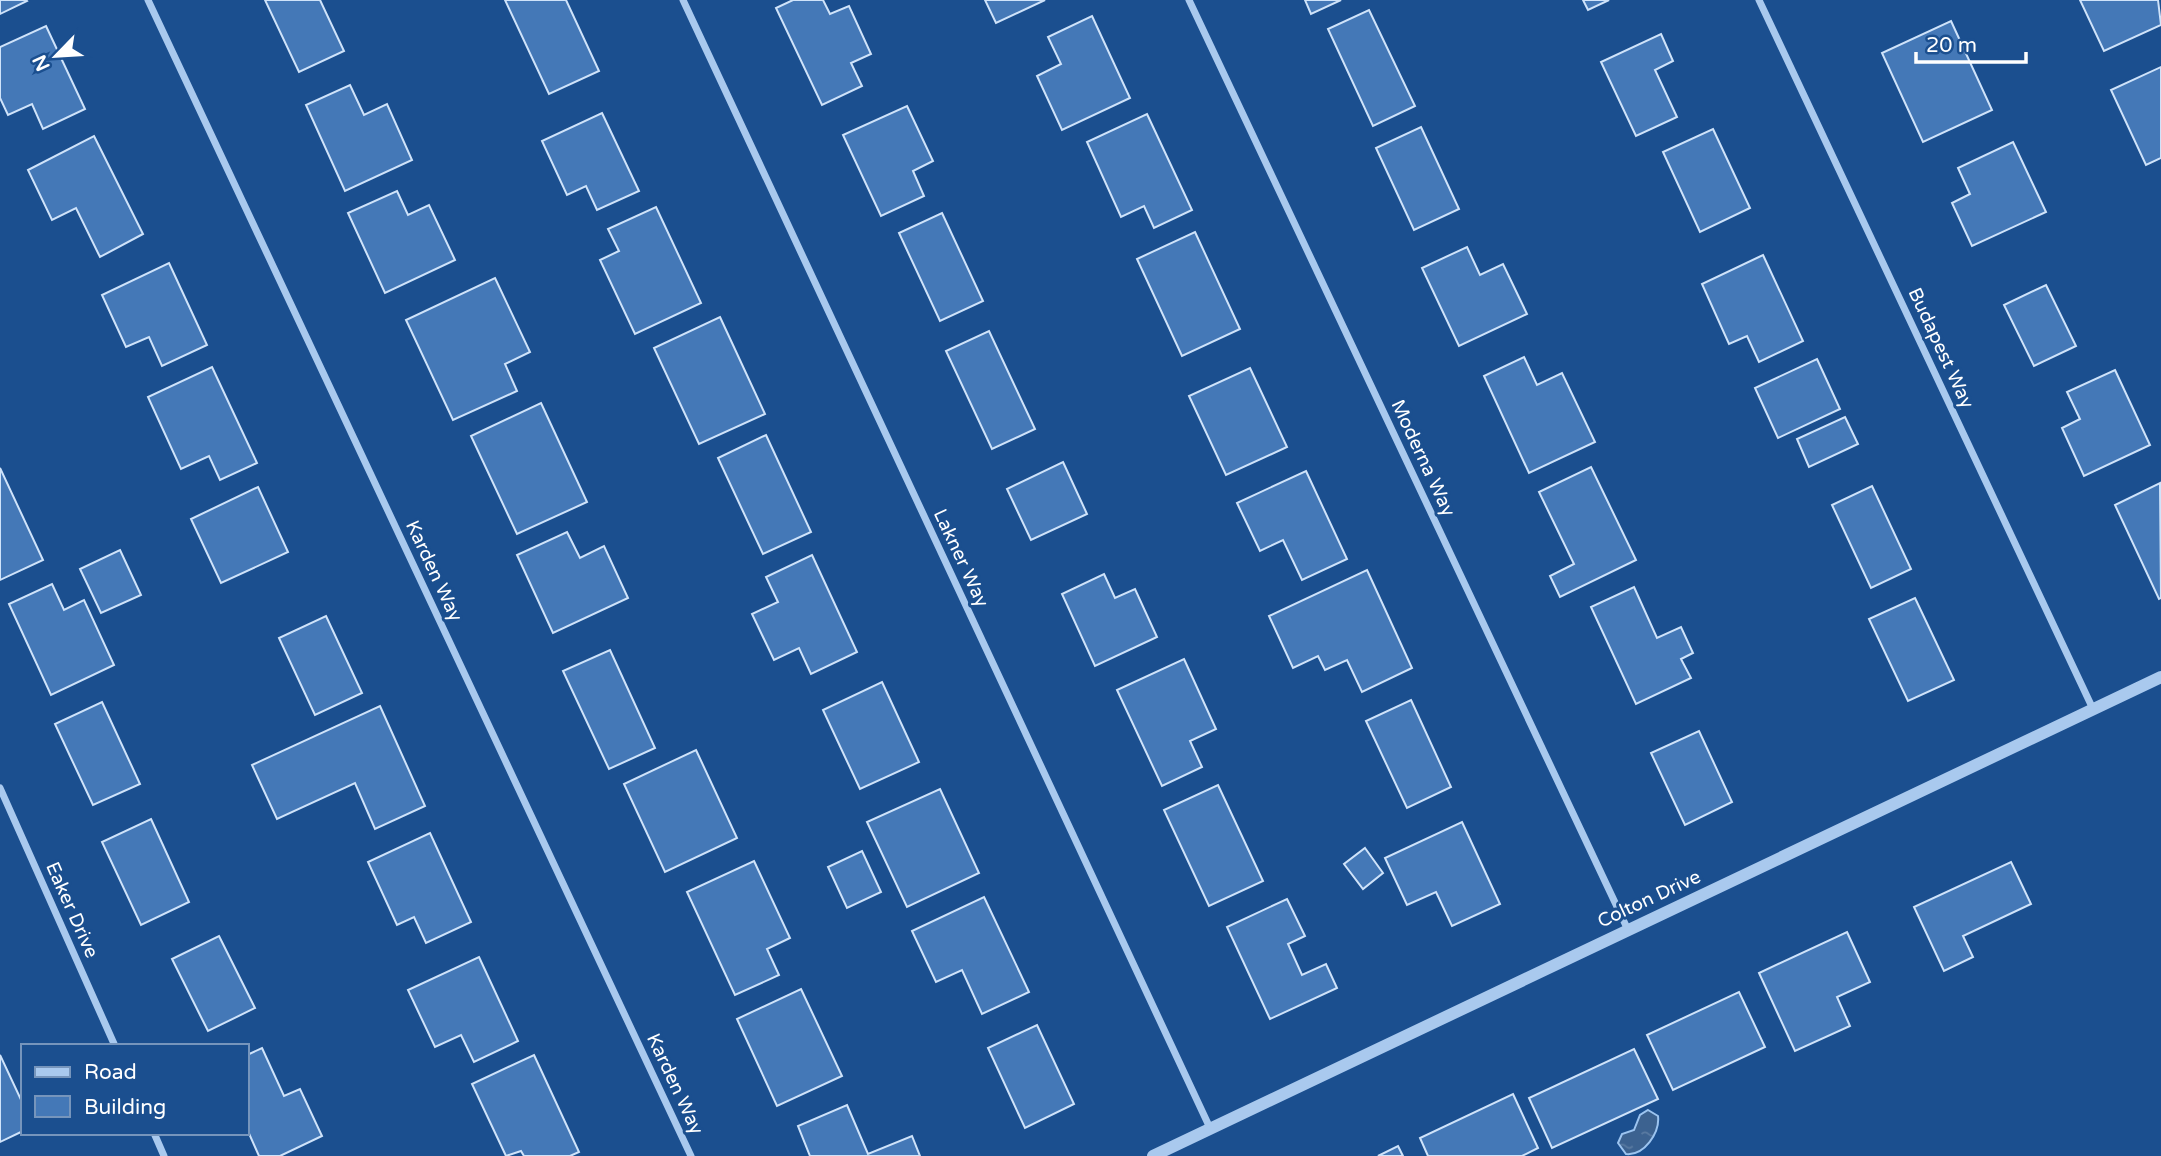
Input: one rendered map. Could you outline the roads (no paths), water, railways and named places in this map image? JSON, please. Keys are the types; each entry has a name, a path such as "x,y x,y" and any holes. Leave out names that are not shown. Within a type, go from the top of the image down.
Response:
{"street":[{"name":"Karden Way","path":"148,0 691,1156"},
{"name":"Lakner Way","path":"683,0 1210,1128"},
{"name":"Moderna Way","path":"1189,0 1628,930"},
{"name":"Budapest Way","path":"1759,0 2093,709"},
{"name":"Colton Drive","path":"1153,1156 2161,677"},
{"name":"Eaker Drive","path":"0,788 114,1044"},
{"path":"155,1135 164,1156"}],"water":[{"path":"1648,1110 1658,1116 1654,1136 1639,1151 1626,1154 1618,1143 1622,1134 1634,1130 1640,1115"}]}
